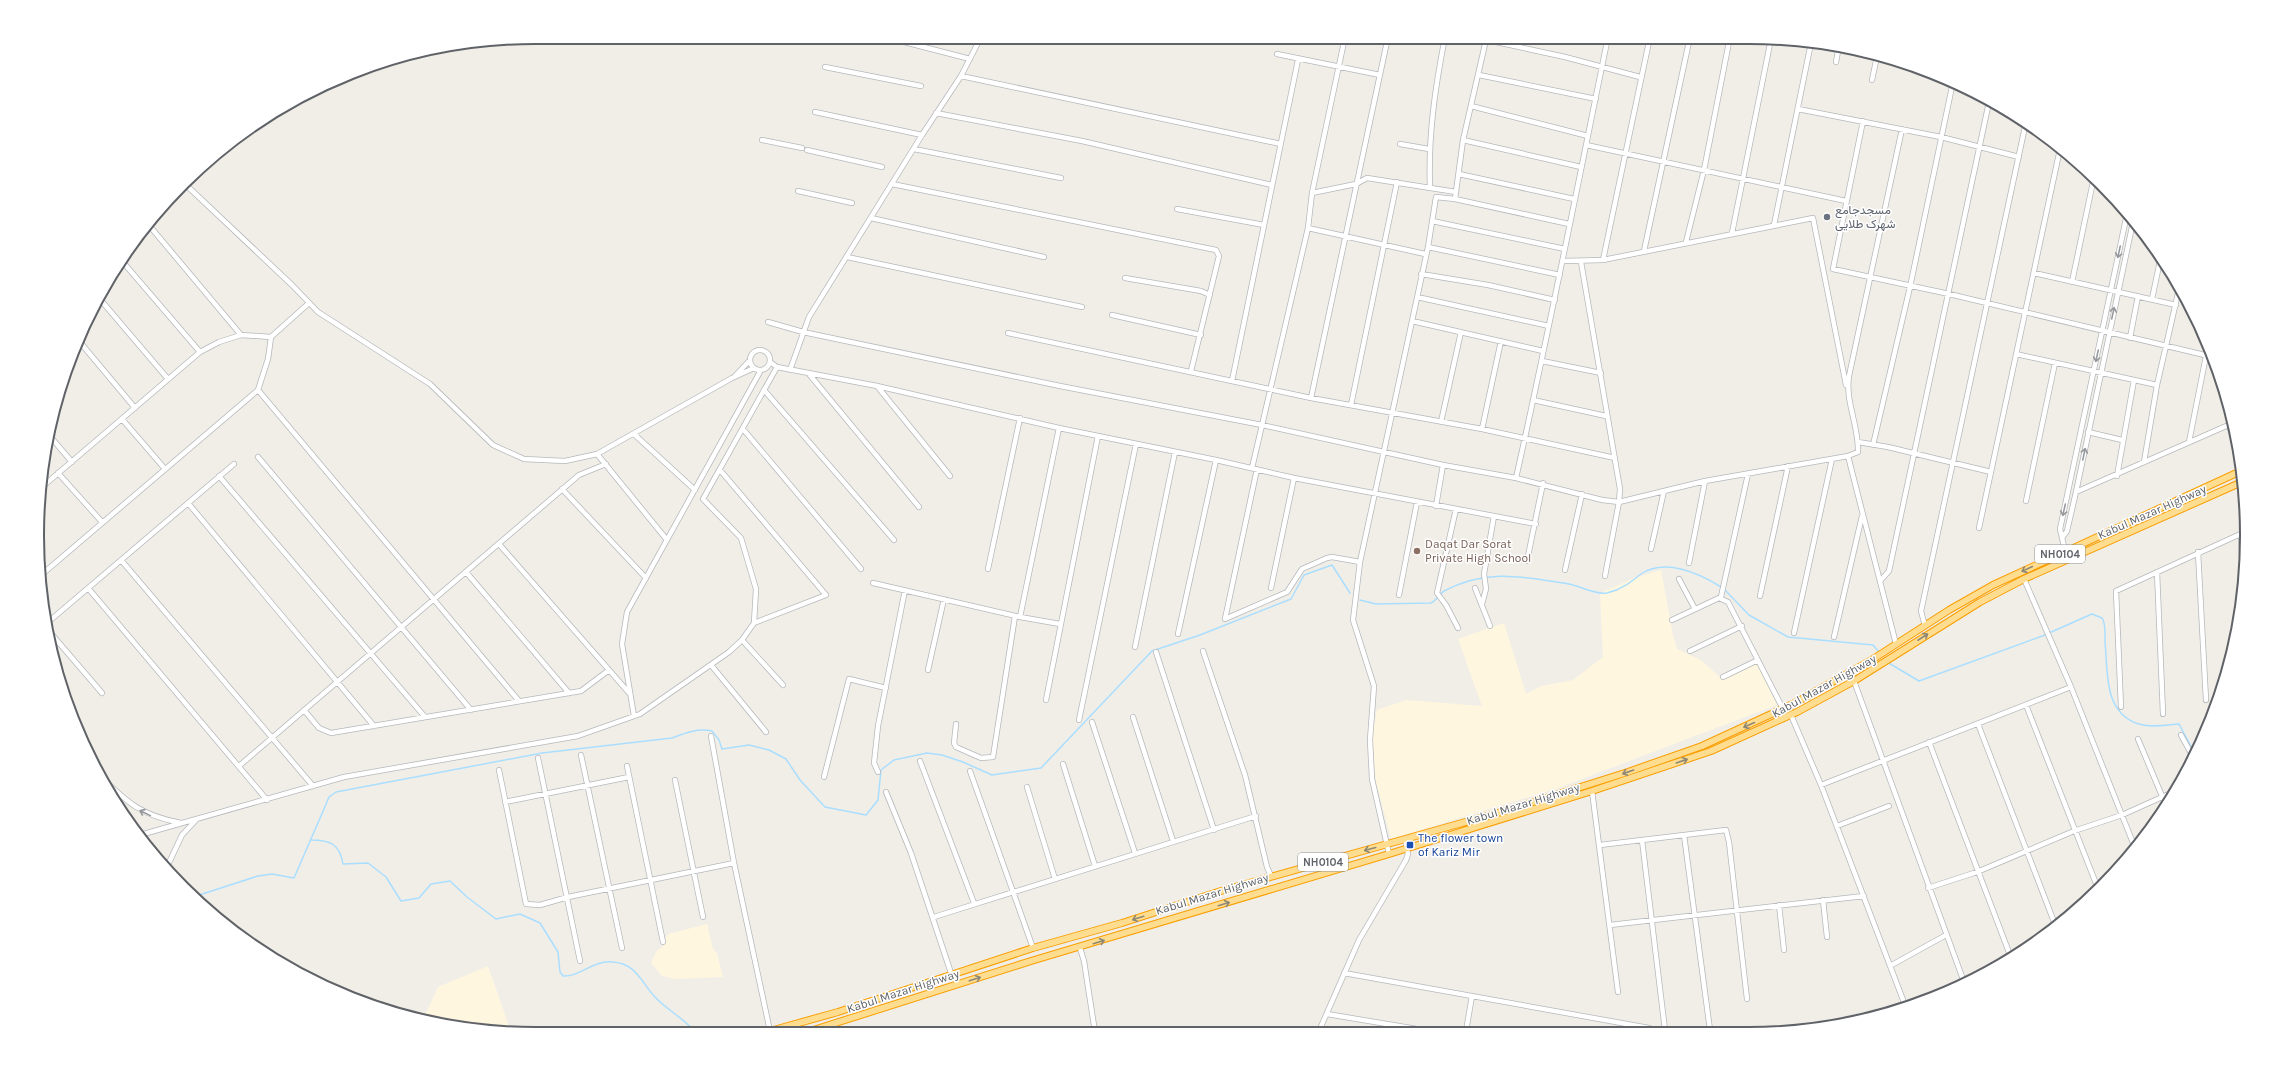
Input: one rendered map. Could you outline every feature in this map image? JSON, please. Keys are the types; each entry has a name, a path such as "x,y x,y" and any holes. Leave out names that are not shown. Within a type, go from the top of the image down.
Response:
{"highway":[{"name":"Kabul Mazar Highway","path":"784,1027 952,976 1033,948 1122,923 1271,876 1508,810 1702,746 1783,709 1844,676 1993,585 2236,473"},
{"name":"Kabul Mazar Highway","path":"823,1027 1031,961 1080,948 1408,849 1592,791 1711,751 1794,714 1851,683 1935,629 2024,579 2237,484"},
{"path":"1993,585 1998,593"},
{"path":"1844,676 1851,683"},
{"path":"1793,704 1794,714"},
{"path":"1664,759 1667,766"},
{"path":"1558,794 1561,801"},
{"path":"1508,810 1510,817"}],"street":[{"path":"912,44 970,59"},
{"path":"790,370 809,317 922,135 961,76 978,44"},
{"path":"1344,44 1312,193 1308,228 1262,424 1225,619 1287,592 1302,569 1327,558 1332,557 1360,562"},
{"path":"1311,398 1387,44"},
{"path":"1430,188 1429,149 1436,84 1444,44"},
{"path":"1455,199 1463,140 1485,44"},
{"path":"1505,44 1565,57 1640,77"},
{"path":"1516,478 1555,300 1574,199 1607,44"},
{"path":"1603,260 1640,77 1648,44"},
{"path":"1644,251 1689,44"},
{"path":"1686,242 1704,170 1729,44"},
{"path":"1732,233 1770,45"},
{"path":"1774,225 1810,48"},
{"path":"1836,62 1838,52"},
{"path":"1277,54 1298,60 1380,75"},
{"path":"1232,381 1298,60"},
{"path":"1872,80 1876,61"},
{"path":"825,67 921,86"},
{"path":"1479,75 1596,99"},
{"path":"961,76 1281,144"},
{"path":"1873,445 1910,287 1952,88"},
{"path":"1471,106 1588,136"},
{"path":"1880,581 1889,571 1988,107"},
{"path":"1798,109 1979,145 2018,157"},
{"path":"816,112 922,135"},
{"path":"936,113 1082,141 1201,170 1272,185"},
{"path":"1863,121 1833,269 1910,287 1949,294 2206,356 2190,442"},
{"path":"1847,388 1902,129"},
{"path":"1925,626 1922,611 2024,129"},
{"path":"762,140 802,148"},
{"path":"1463,140 1581,167"},
{"path":"1400,144 1429,149"},
{"path":"1586,145 1625,152 1743,180 1782,186 1846,201"},
{"path":"914,149 1062,178"},
{"path":"807,150 882,167"},
{"path":"1979,528 2059,155"},
{"path":"1459,174 1574,199"},
{"path":"1312,193 1356,184 1367,178 1456,192"},
{"path":"1350,405 1386,245 1397,182"},
{"path":"892,184 1216,250 1219,256 1191,371"},
{"path":"2072,282 2092,185"},
{"path":"189,187 318,312 430,384 493,445 524,458 565,461 597,454 635,434 732,378 754,368 761,370"},
{"path":"798,191 852,203"},
{"path":"1389,854 1372,779 1370,740 1374,686 1352,620 1360,562 1376,494 1425,254 1428,246 1436,197 1455,199 1569,224"},
{"path":"1177,209 1264,225"},
{"path":"871,218 1044,257"},
{"path":"768,322 804,332 1060,386 1262,424 1443,464 1543,483 1602,500 1619,502 1705,481 1832,459 1857,453 1858,442 1813,218 1686,242 1603,260 1581,262 1563,261"},
{"path":"1432,221 1565,249"},
{"path":"2067,560 2060,529 2126,221"},
{"path":"1308,228 1425,254"},
{"path":"2062,538 2067,531 2076,492 2132,228"},
{"path":"152,229 241,335"},
{"path":"1428,246 1560,275"},
{"path":"847,257 1082,307"},
{"path":"1581,262 1601,374 1606,416 1620,489 1619,502 1605,576"},
{"path":"126,264 200,352"},
{"path":"2152,299 2159,265"},
{"path":"1421,274 1488,285 1555,300"},
{"path":"2034,274 2176,304"},
{"path":"1125,278 1202,291 1210,295"},
{"path":"2130,338 2138,296"},
{"path":"1417,297 1549,326"},
{"path":"2144,462 2157,385 2177,297"},
{"path":"103,303 168,379"},
{"path":"45,571 258,390 268,359 271,337 309,303"},
{"path":"1112,315 1200,335"},
{"path":"1412,321 1544,351"},
{"path":"1441,422 1461,332"},
{"path":"1008,333 1087,351 1271,388 1311,398 1482,429 1614,458"},
{"path":"47,483 200,352 219,342 241,335 271,337"},
{"path":"1482,429 1500,341"},
{"path":"82,345 135,408"},
{"path":"732,378 750,360 753,354 761,350 767,353 770,362 777,367 790,370 877,386 1059,428 1254,468 1294,478 1536,524"},
{"path":"2016,354 2157,385"},
{"path":"750,360 754,368"},
{"path":"1542,361 1601,374"},
{"path":"634,716 622,644 627,612 761,370 767,367 770,362"},
{"path":"2026,501 2055,363"},
{"path":"145,834 344,777 578,736 634,716 711,665 742,640 754,623 756,589 741,538 703,499 777,367"},
{"path":"809,374 919,507"},
{"path":"2117,476 2122,440 2134,380"},
{"path":"877,386 950,476"},
{"path":"258,390 519,701"},
{"path":"764,390 894,540"},
{"path":"1533,400 1606,416"},
{"path":"988,570 1020,418"},
{"path":"122,419 165,469"},
{"path":"2076,492 2117,476 2144,462 2227,426"},
{"path":"956,724 954,743 956,747 980,758 993,756 1018,617 1059,428"},
{"path":"743,429 861,569"},
{"path":"2088,432 2122,440"},
{"path":"635,434 695,490"},
{"path":"1046,700 1098,436"},
{"path":"53,440 72,462"},
{"path":"1858,442 1954,462 1991,472"},
{"path":"1079,720 1136,444"},
{"path":"1135,647 1175,452"},
{"path":"597,454 667,540"},
{"path":"1848,456 1896,644"},
{"path":"258,457 471,710"},
{"path":"1794,633 1832,459"},
{"path":"1178,634 1216,460"},
{"path":"51,619 234,464"},
{"path":"239,766 579,476 606,464"},
{"path":"1436,506 1443,464"},
{"path":"1760,596 1788,466"},
{"path":"720,470 826,596 754,623"},
{"path":"58,473 102,522"},
{"path":"1672,620 1721,596 1725,585 1748,474"},
{"path":"219,476 424,717"},
{"path":"1271,588 1294,478"},
{"path":"1689,563 1705,481"},
{"path":"1528,561 1543,483"},
{"path":"562,490 646,578"},
{"path":"1651,549 1664,490"},
{"path":"1565,570 1582,494"},
{"path":"2067,498 2074,499"},
{"path":"1399,595 1417,502"},
{"path":"188,503 374,726"},
{"path":"1456,509 1438,594 1458,628"},
{"path":"1834,637 1862,514"},
{"path":"1482,604 1485,583 1484,575 1494,516"},
{"path":"2121,707 2116,591 2198,552 2240,534"},
{"path":"499,544 631,695"},
{"path":"2198,552 2206,700"},
{"path":"121,560 313,786"},
{"path":"466,572 568,693"},
{"path":"2157,572 2163,714"},
{"path":"1679,579 1695,609"},
{"path":"2024,579 2072,687 2133,842"},
{"path":"873,583 1018,617 1060,624"},
{"path":"88,588 267,800"},
{"path":"1475,588 1490,626"},
{"path":"878,772 874,763 878,726 905,590"},
{"path":"1721,596 1730,604 1783,709"},
{"path":"928,670 944,599"},
{"path":"1690,651 1742,626"},
{"path":"55,638 102,693"},
{"path":"742,640 783,685"},
{"path":"1203,651 1245,775 1267,867 1271,876"},
{"path":"1156,652 1214,830"},
{"path":"1724,677 1758,660"},
{"path":"711,665 766,732"},
{"path":"304,710 319,728 330,733 568,693 587,688 609,670"},
{"path":"824,777 849,679 886,688"},
{"path":"1851,683 1882,760 1962,978"},
{"path":"1821,785 2072,687"},
{"path":"2026,705 2095,884"},
{"path":"1794,714 1904,1002"},
{"path":"1133,717 1173,841"},
{"path":"1092,722 1135,853"},
{"path":"1978,724 2054,921"},
{"path":"2181,735 2190,751"},
{"path":"711,736 766,1027"},
{"path":"2138,739 2162,797"},
{"path":"1929,742 1977,872 2009,952"},
{"path":"581,755 622,948"},
{"path":"538,758 568,897 580,961"},
{"path":"920,761 974,903"},
{"path":"1063,764 1095,866"},
{"path":"627,766 649,880 664,942"},
{"path":"499,770 526,904 540,905 568,897 734,862"},
{"path":"970,771 1033,948"},
{"path":"505,802 629,777"},
{"path":"675,780 703,917"},
{"path":"1027,787 1055,879"},
{"path":"116,791 130,804 148,815 183,824"},
{"path":"1592,791 1618,992"},
{"path":"886,792 911,852 934,917 952,976"},
{"path":"1928,888 1977,872 2074,831 2122,815 2165,795"},
{"path":"1837,826 1889,806"},
{"path":"934,917 974,903 1014,893 1135,853 1256,816"},
{"path":"169,863 182,835 196,820"},
{"path":"1600,845 1726,830 1747,999"},
{"path":"1684,835 1710,1027"},
{"path":"1321,1027 1359,940 1406,860 1408,849 1405,839"},
{"path":"1642,840 1665,1027"},
{"path":"1610,924 1695,916 1864,896"},
{"path":"1823,900 1826,937"},
{"path":"1779,906 1784,950"},
{"path":"1890,966 1946,936"},
{"path":"1080,948 1084,961 1094,1027"},
{"path":"1344,973 1636,1027"},
{"path":"1467,1027 1472,996"},
{"path":"1327,1014 1405,1027"}],"shaded area":[{"path":"1661,570 1677,649 1701,660 1723,680 1756,661 1777,705 1558,788 1391,839 1376,782 1372,735 1377,710 1406,700 1482,706 1458,639 1504,623 1526,694 1541,686 1573,680 1603,657 1600,593 1637,577"},
{"path":"707,924 713,949 717,953 723,977 675,979 662,976 651,963 656,952 663,946 668,934"},
{"path":"488,966 509,1026 471,1023 426,1014 438,987"}],"waterway":[{"path":"200,895 258,876 272,874 294,878 329,797 336,792 542,753 672,738 697,731 712,731 719,740 722,749 749,745 769,750 786,759 800,780 825,807 866,815 878,800 881,770 894,760 927,753 942,755 963,762 992,775 1041,768 1152,651 1200,635 1291,599 1304,575 1332,565 1350,593"},
{"path":"1360,600 1376,604 1431,603 1444,591 1460,584 1476,579 1506,576 1569,584 1593,592 1607,593 1630,583 1650,569 1661,567 1682,569 1703,577 1721,587"},
{"path":"1724,589 1749,615 1788,637 1873,645 1880,653"},
{"path":"2049,633 2092,614 2102,618 2105,626 2105,642 2110,690 2113,701 2119,711 2127,719 2148,726 2179,724 2192,748"},
{"path":"1887,662 1919,681 2045,635"},
{"path":"311,840 324,841 333,844 342,857 343,864 368,863 386,877 401,901 419,898 431,884 450,881 467,897 496,919 520,914 540,923 558,952 560,972 563,976 575,974 599,963 620,963 627,966 637,974 655,997 690,1027"}],"place":[{"name":"مسجدجامع شهرک طلایی","path":"1827,217"},
{"name":"Daqat Dar Sorat Private High School","path":"1417,551"},
{"name":"The flower town of Kariz Mir","path":"1410,845"}]}
